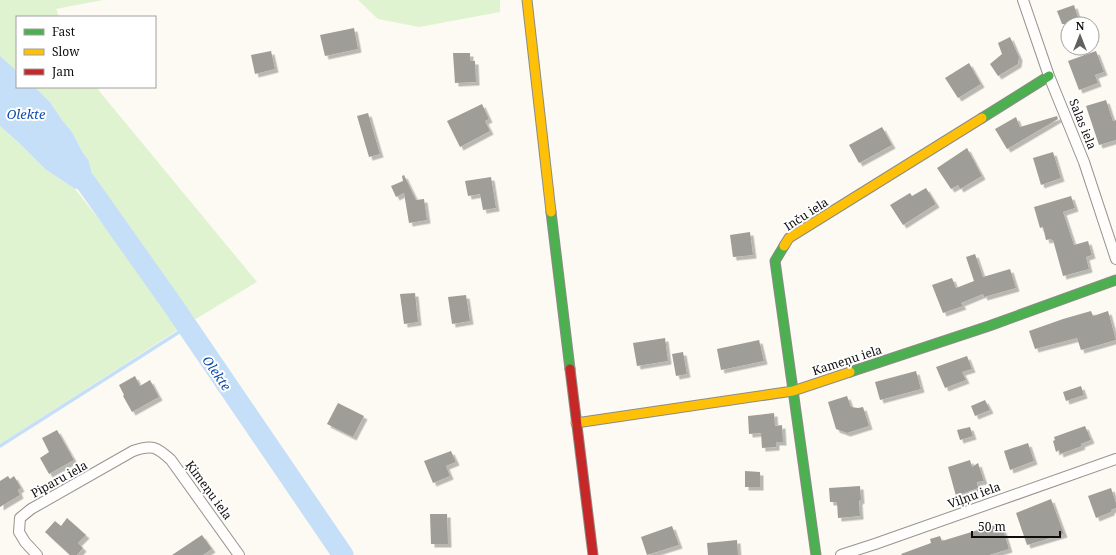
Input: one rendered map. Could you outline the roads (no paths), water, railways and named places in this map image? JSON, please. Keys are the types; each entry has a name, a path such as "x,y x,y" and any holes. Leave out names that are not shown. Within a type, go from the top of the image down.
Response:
{"street":[{"path":"527,0 556,258 593,555"},
{"name":"Salas iela","path":"1023,0 1049,76 1084,162 1116,259"},
{"name":"Inču iela","path":"816,555 775,261 789,238 1049,76"},
{"name":"Kameņu iela","path":"576,423 793,391 981,328 1116,280"},
{"name":"Piparu iela","path":"38,555 25,542 19,532 20,518 30,509 133,451 151,447"},
{"name":"Ķimeņu iela","path":"151,447 161,451 171,460 239,555"},
{"name":"Viļņu iela","path":"841,555 1116,458"}],"water":[{"name":"Olekte","path":"0,56 16,70 16,88 36,88 50,102 72,132 89,161 91,170 90,181 84,187 75,189 45,169 0,126"}],"waterway":[{"name":"Olekte","path":"69,162 87,184 174,307 343,555"},
{"path":"0,446 187,327"}]}
